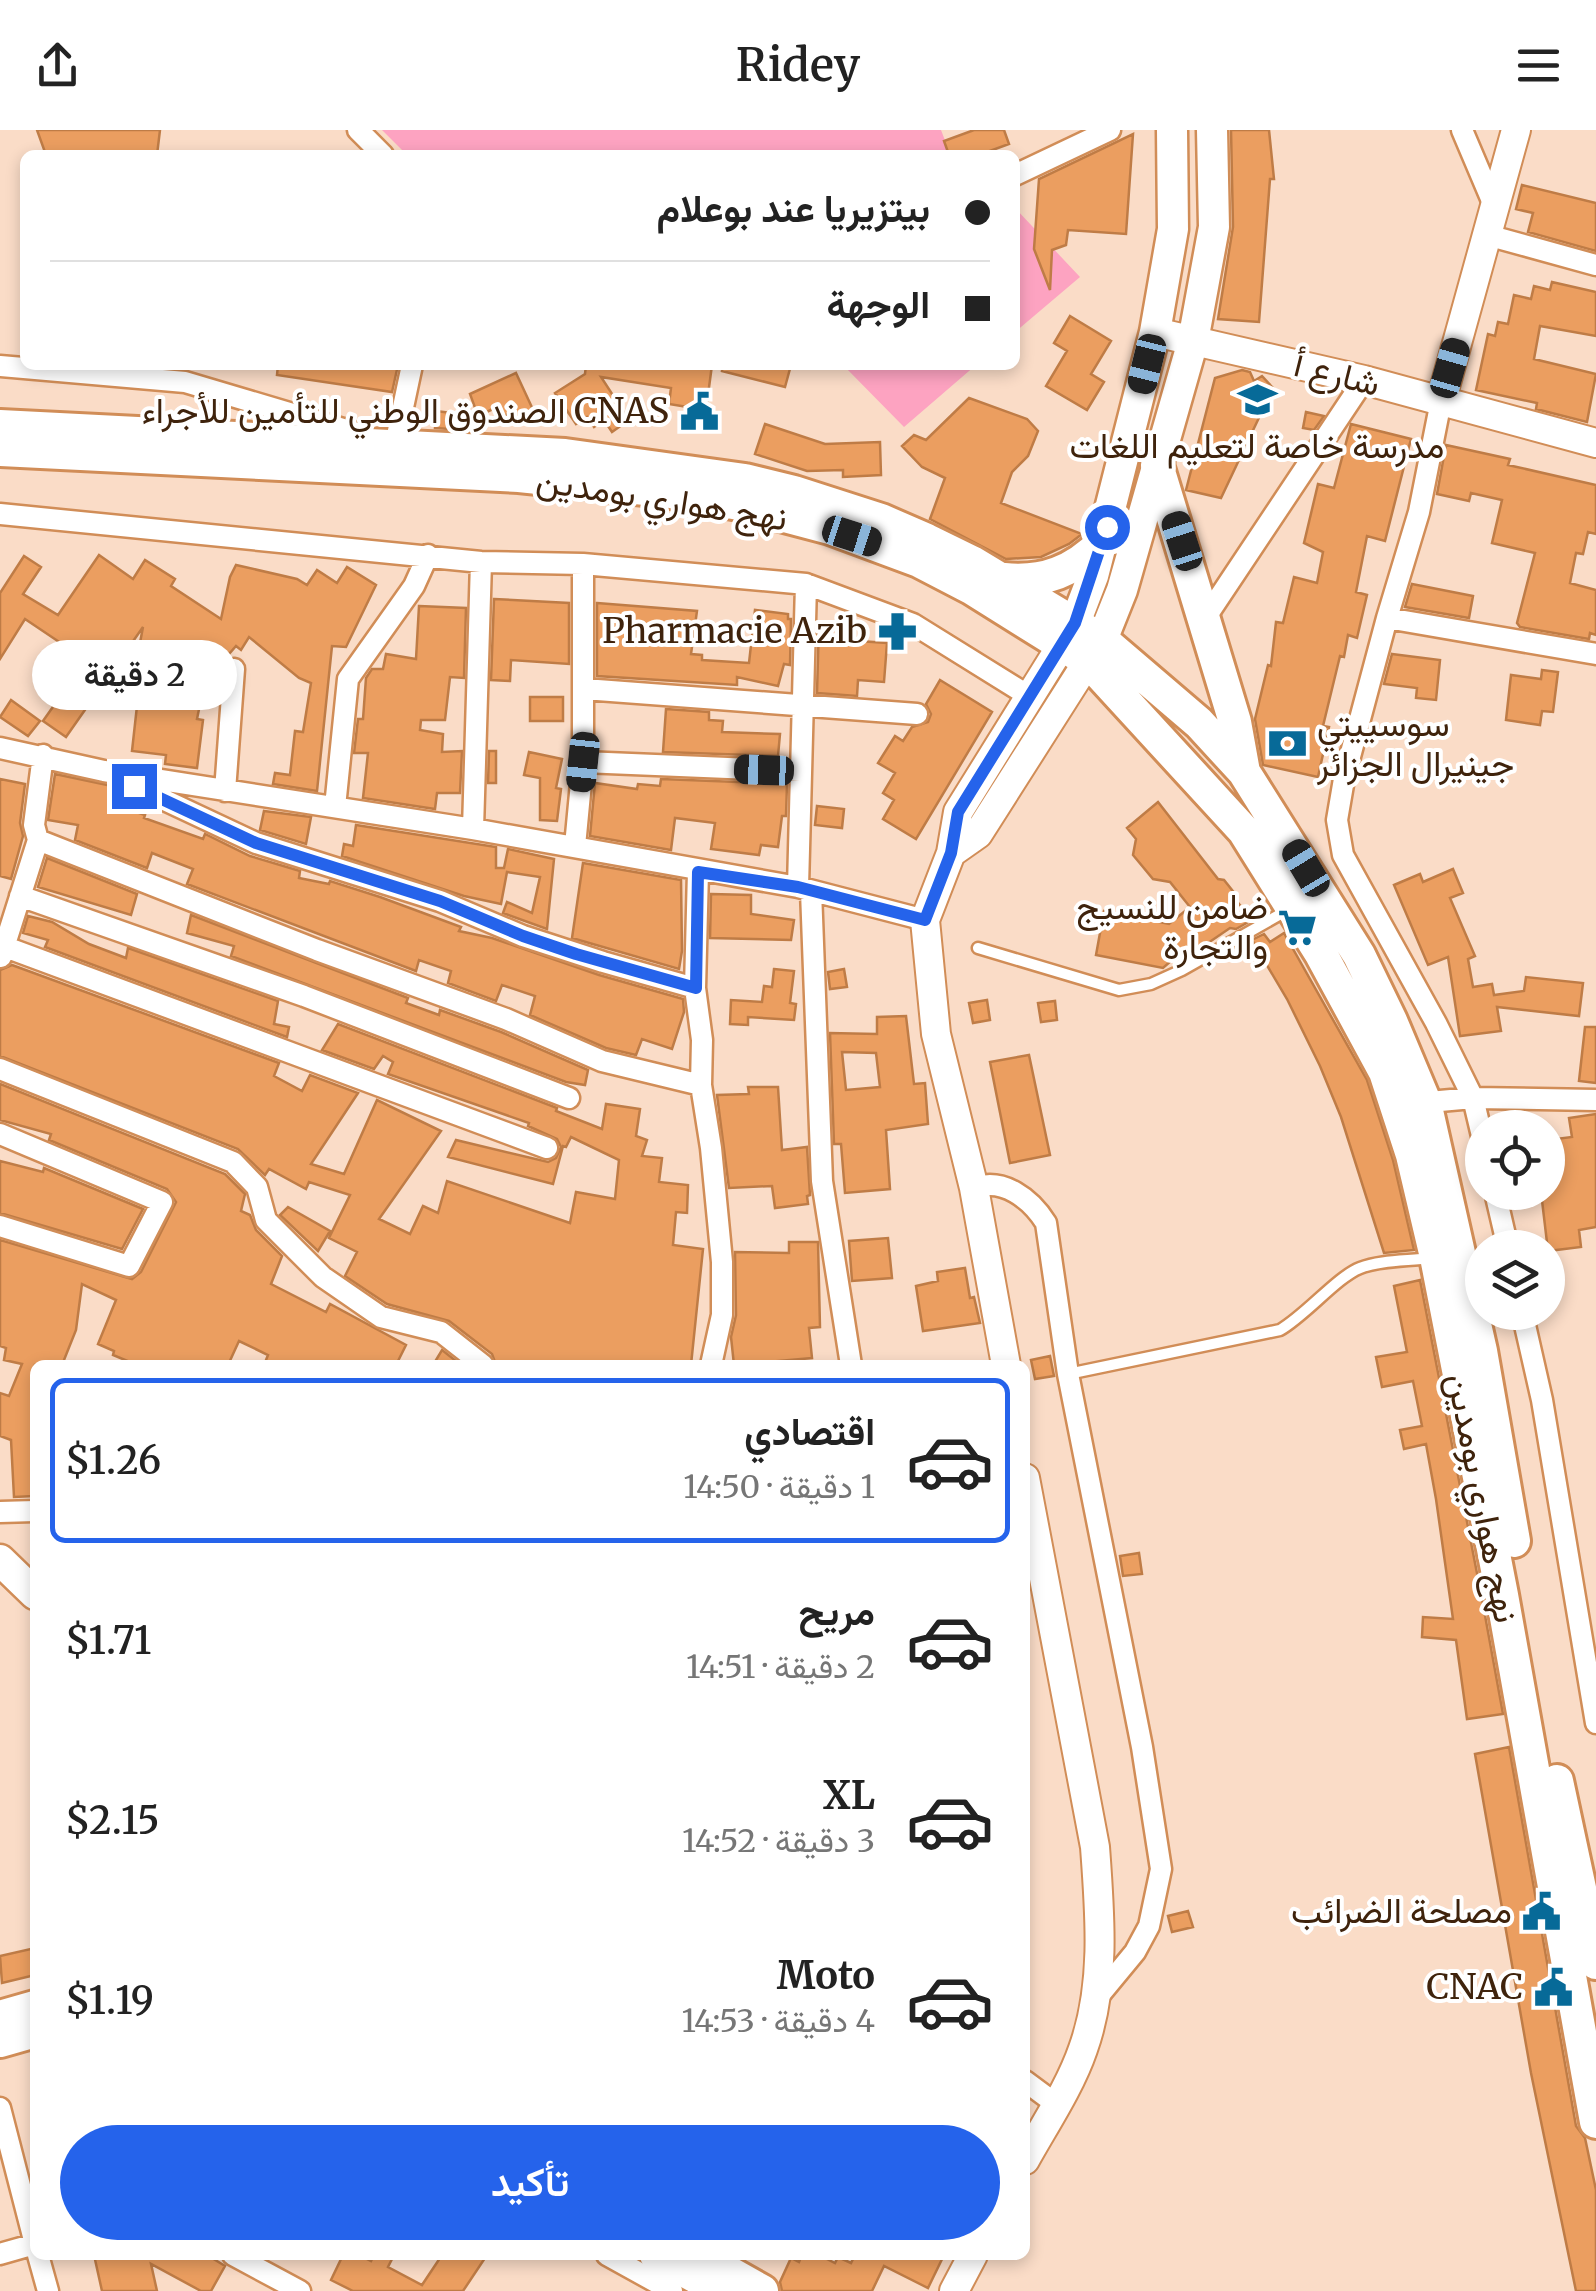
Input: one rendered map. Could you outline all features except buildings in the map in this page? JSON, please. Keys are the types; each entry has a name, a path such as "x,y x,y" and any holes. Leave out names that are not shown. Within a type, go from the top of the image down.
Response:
{"main road":[{"path":"1082,642 1102,542 1155,332 1172,229 1172,130"},
{"path":"1082,642 1122,590 1193,341 1214,226 1212,130"},
{"name":"نهج هواري بومدين","path":"0,426 565,455 745,480 881,520 1002,579 1082,642 1199,724 1244,772 1359,955 1410,1104 1481,1351 1557,1785 1596,1963"},
{"name":"نهج هواري بومدين","path":"0,450 518,476 665,491 739,504 830,528 919,561 1082,642 1244,831 1321,954 1384,1072 1410,1104 1412,1155 1436,1257 1502,1595 1596,2122"},
{"path":"1157,465 1236,722 1244,772"},
{"path":"1002,579 1024,582 1068,571 1102,542"},
{"path":"0,1560 30,1589"},
{"path":"0,2017 30,2008"},
{"path":"0,2041 30,2032"},
{"path":"665,2260 720,2291"},
{"path":"707,2260 762,2291"}],"street":[{"path":"358,130 378,150"},
{"path":"1020,173 1110,130"},
{"path":"1462,130 1494,203"},
{"path":"1476,1110 1436,1023 1343,856 1336,820 1386,618 1418,512 1440,402 1516,130"},
{"path":"1487,235 1596,265"},
{"name":"شارع أ","path":"1155,332 1364,380 1596,443"},
{"path":"46,370 185,382 395,445 411,370"},
{"path":"1206,617 1364,380"},
{"path":"0,514 481,562 584,564 806,584 914,624 1030,696"},
{"path":"335,807 348,679 414,586 428,555"},
{"path":"474,829 481,562"},
{"path":"575,846 583,762 584,564"},
{"path":"806,584 800,771 805,889 822,1181 850,1360"},
{"path":"1386,618 1596,654"},
{"path":"1005,1360 974,1188 936,1034 925,920 951,853 958,812 1030,696 1082,642"},
{"path":"951,853 978,834 1082,642"},
{"path":"225,790 234,669"},
{"path":"584,690 917,714"},
{"path":"0,748 104,771 575,846 805,889 925,920"},
{"path":"43,756 34,825 38,840 1,950 547,1148"},
{"path":"583,762 800,771"},
{"path":"104,771 256,843 440,901 570,952 696,988"},
{"path":"38,840 317,950 506,1019 602,1061 701,1084"},
{"path":"698,872 696,988 702,1040 701,1084 722,1262 722,1315 712,1360"},
{"path":"20,896 304,996 570,1098"},
{"path":"0,1068 233,1162 257,1187 266,1220 323,1277 381,1317 441,1332 477,1360"},
{"path":"1410,1104 1473,1098 1596,1100"},
{"path":"0,1134 162,1202 130,1266 0,1226"},
{"path":"974,1188 998,1184 1014,1191 1046,1223 1068,1374 1142,1747 1161,1869 1142,1939 1097,1998"},
{"path":"1526,1330 1542,1400 1596,1724"},
{"path":"1030,1504 1095,1847 1099,1908 1097,1998 1082,2051 1030,2151"},
{"path":"0,1512 30,1511"},
{"path":"1030,2084 1056,2104"},
{"path":"0,2108 30,2225"},
{"path":"0,2254 30,2245"},
{"path":"39,2260 48,2291"},
{"path":"242,2260 300,2291"},
{"path":"616,2260 672,2291"},
{"path":"954,2291 970,2260"}],"lane":[{"path":"978,948 1119,990 1150,984 1182,970 1291,908"},
{"path":"1068,1374 1280,1330 1302,1317 1361,1267 1436,1257"}],"shaded area":[{"path":"382,130 941,130 949,150 402,150"},
{"path":"1020,213 1080,277 1020,328"},
{"path":"848,370 970,370 904,427"}],"place":[{"name":"مدرسة خاصة لتعليم اللغات","path":"1257,399"},
{"name":"الصندوق الوطني للتأمين للأجراء CNAS","path":"699,411"},
{"name":"Pharmacie Azib","path":"897,631"},
{"name":"سوسييتي جينيرال الجزائر","path":"1287,744"},
{"name":"ضامن للنسيج والتجارة","path":"1298,927"},
{"name":"مصلحة الضرائب","path":"1542,1911"},
{"name":"CNAC","path":"1553,1987"}],"route":[{"path":"134,786 256,843 440,901 576,954 696,988 698,872 798,887 925,920 951,853 958,812 1075,623 1107,527"}]}
